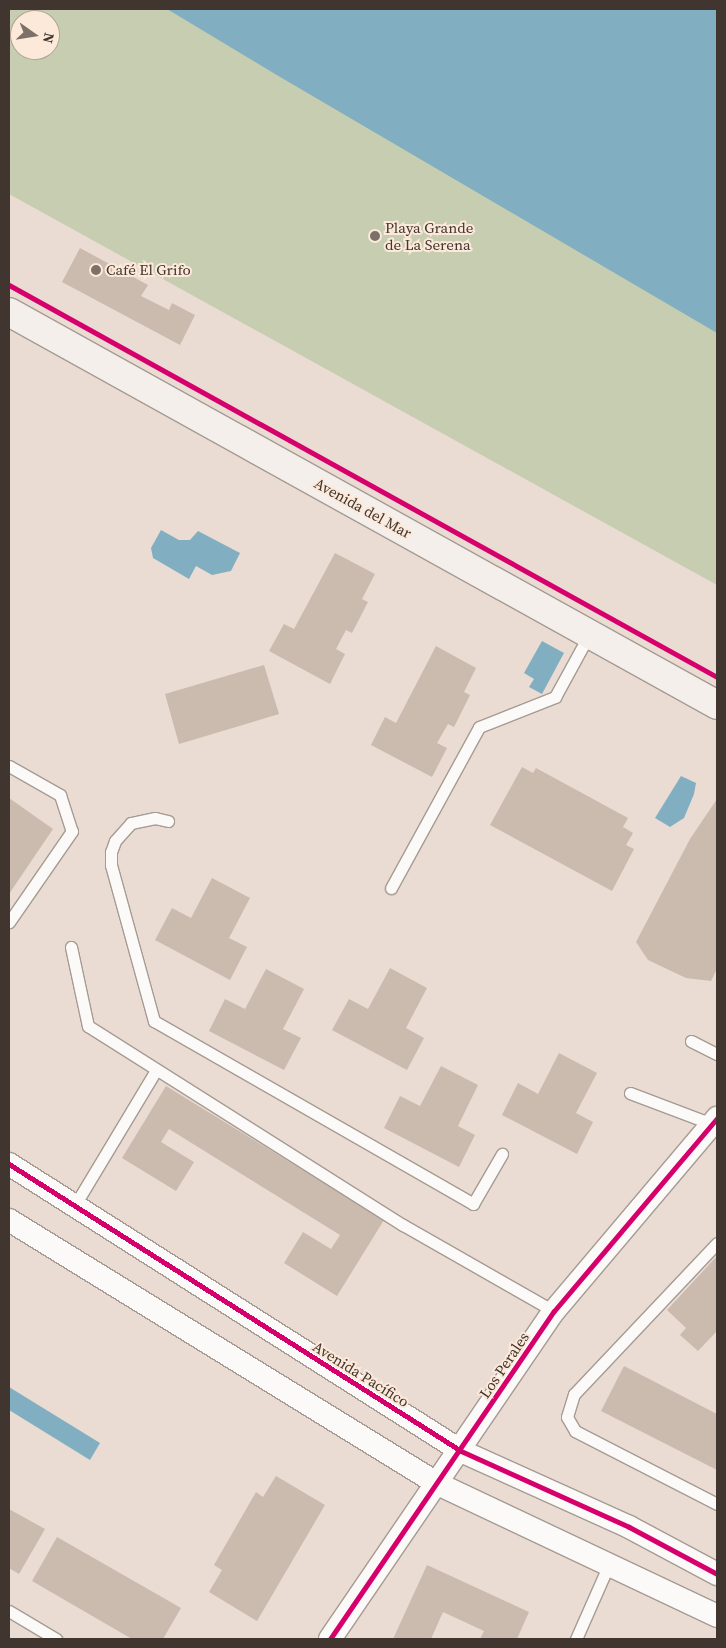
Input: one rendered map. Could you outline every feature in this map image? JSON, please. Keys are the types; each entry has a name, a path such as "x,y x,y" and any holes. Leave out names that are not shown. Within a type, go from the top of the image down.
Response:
{"main road":[{"name":"Avenida del Mar","path":"9,312 717,704"}],"street":[{"name":"Los Perales","path":"330,1639 461,1451 554,1312 715,1121"},
{"name":"Avenida Pacífico","path":"9,1164 461,1451 629,1527 717,1574"},
{"path":"9,1220 438,1484 610,1562 717,1616"}],"lane":[{"path":"391,888 479,727 555,697 590,633"},
{"path":"9,766 60,796 72,831 9,922"},
{"path":"168,821 155,818 131,823 115,841 111,852 110,864 154,1022 473,1204 502,1154"},
{"path":"71,947 88,1026 155,1072 403,1225 554,1312"},
{"path":"691,1041 717,1054"},
{"path":"75,1205 155,1072"},
{"path":"630,1093 715,1121"},
{"path":"717,1243 574,1394 567,1417 575,1431 717,1504"},
{"path":"576,1639 610,1562"},
{"path":"9,1611 56,1639"}],"green space":[{"path":"9,9 530,9 717,142 717,585 9,194"}],"water":[{"path":"167,9 717,9 717,333 275,74"},
{"path":"161,530 179,540 190,540 198,531 240,553 231,571 212,575 196,566 189,579 153,558 151,548"},
{"path":"542,641 564,653 542,694 529,687 534,679 524,673"},
{"path":"681,776 696,783 694,794 684,818 670,827 655,818"},
{"path":"9,1387 100,1443 90,1460 9,1410"}],"building":[{"path":"80,248 148,285 141,296 169,310 172,303 195,315 180,345 62,282"},
{"path":"335,553 375,574 362,599 368,602 352,633 346,630 336,649 345,654 330,684 269,651 284,624 294,629"},
{"path":"436,646 476,668 464,692 470,695 454,727 448,724 437,743 447,748 432,777 371,745 385,717 396,723"},
{"path":"264,665 279,714 179,744 165,694"},
{"path":"522,767 533,773 536,768 628,818 623,827 633,833 626,845 634,849 612,891 490,825"},
{"path":"9,798 53,829 9,894"},
{"path":"717,799 717,969 711,981 686,978 648,960 636,942 690,839"},
{"path":"212,878 250,898 229,938 247,947 230,980 155,940 172,908 191,918"},
{"path":"390,968 427,988 406,1028 424,1038 407,1070 332,1030 349,999 368,1009"},
{"path":"266,969 304,989 283,1029 301,1038 284,1070 209,1031 225,999 245,1009"},
{"path":"559,1053 597,1073 576,1113 593,1122 577,1154 502,1115 518,1083 538,1094"},
{"path":"441,1066 478,1085 458,1126 475,1135 459,1167 384,1128 400,1096 420,1106"},
{"path":"166,1086 384,1220 337,1296 284,1263 303,1232 331,1249 340,1235 169,1129 161,1142 194,1162 176,1191 122,1158"},
{"path":"717,1256 717,1331 698,1351 680,1335 686,1328 667,1310"},
{"path":"624,1366 717,1414 717,1470 601,1411"},
{"path":"276,1476 325,1505 257,1621 209,1592 222,1570 214,1565 256,1492 263,1497"},
{"path":"9,1509 45,1529 19,1574 9,1568"},
{"path":"57,1537 181,1608 163,1639 132,1639 32,1581"},
{"path":"427,1565 529,1612 517,1639 480,1639 484,1631 443,1612 431,1639 393,1639"}],"cycle path":[{"path":"9,285 717,677"},
{"path":"330,1639 554,1311 717,1118"},
{"path":"9,1164 461,1451 629,1527 717,1574"}],"place":[{"name":"Playa Grande de La Serena","path":"375,236"},
{"name":"Café El Grifo","path":"96,270"}]}
